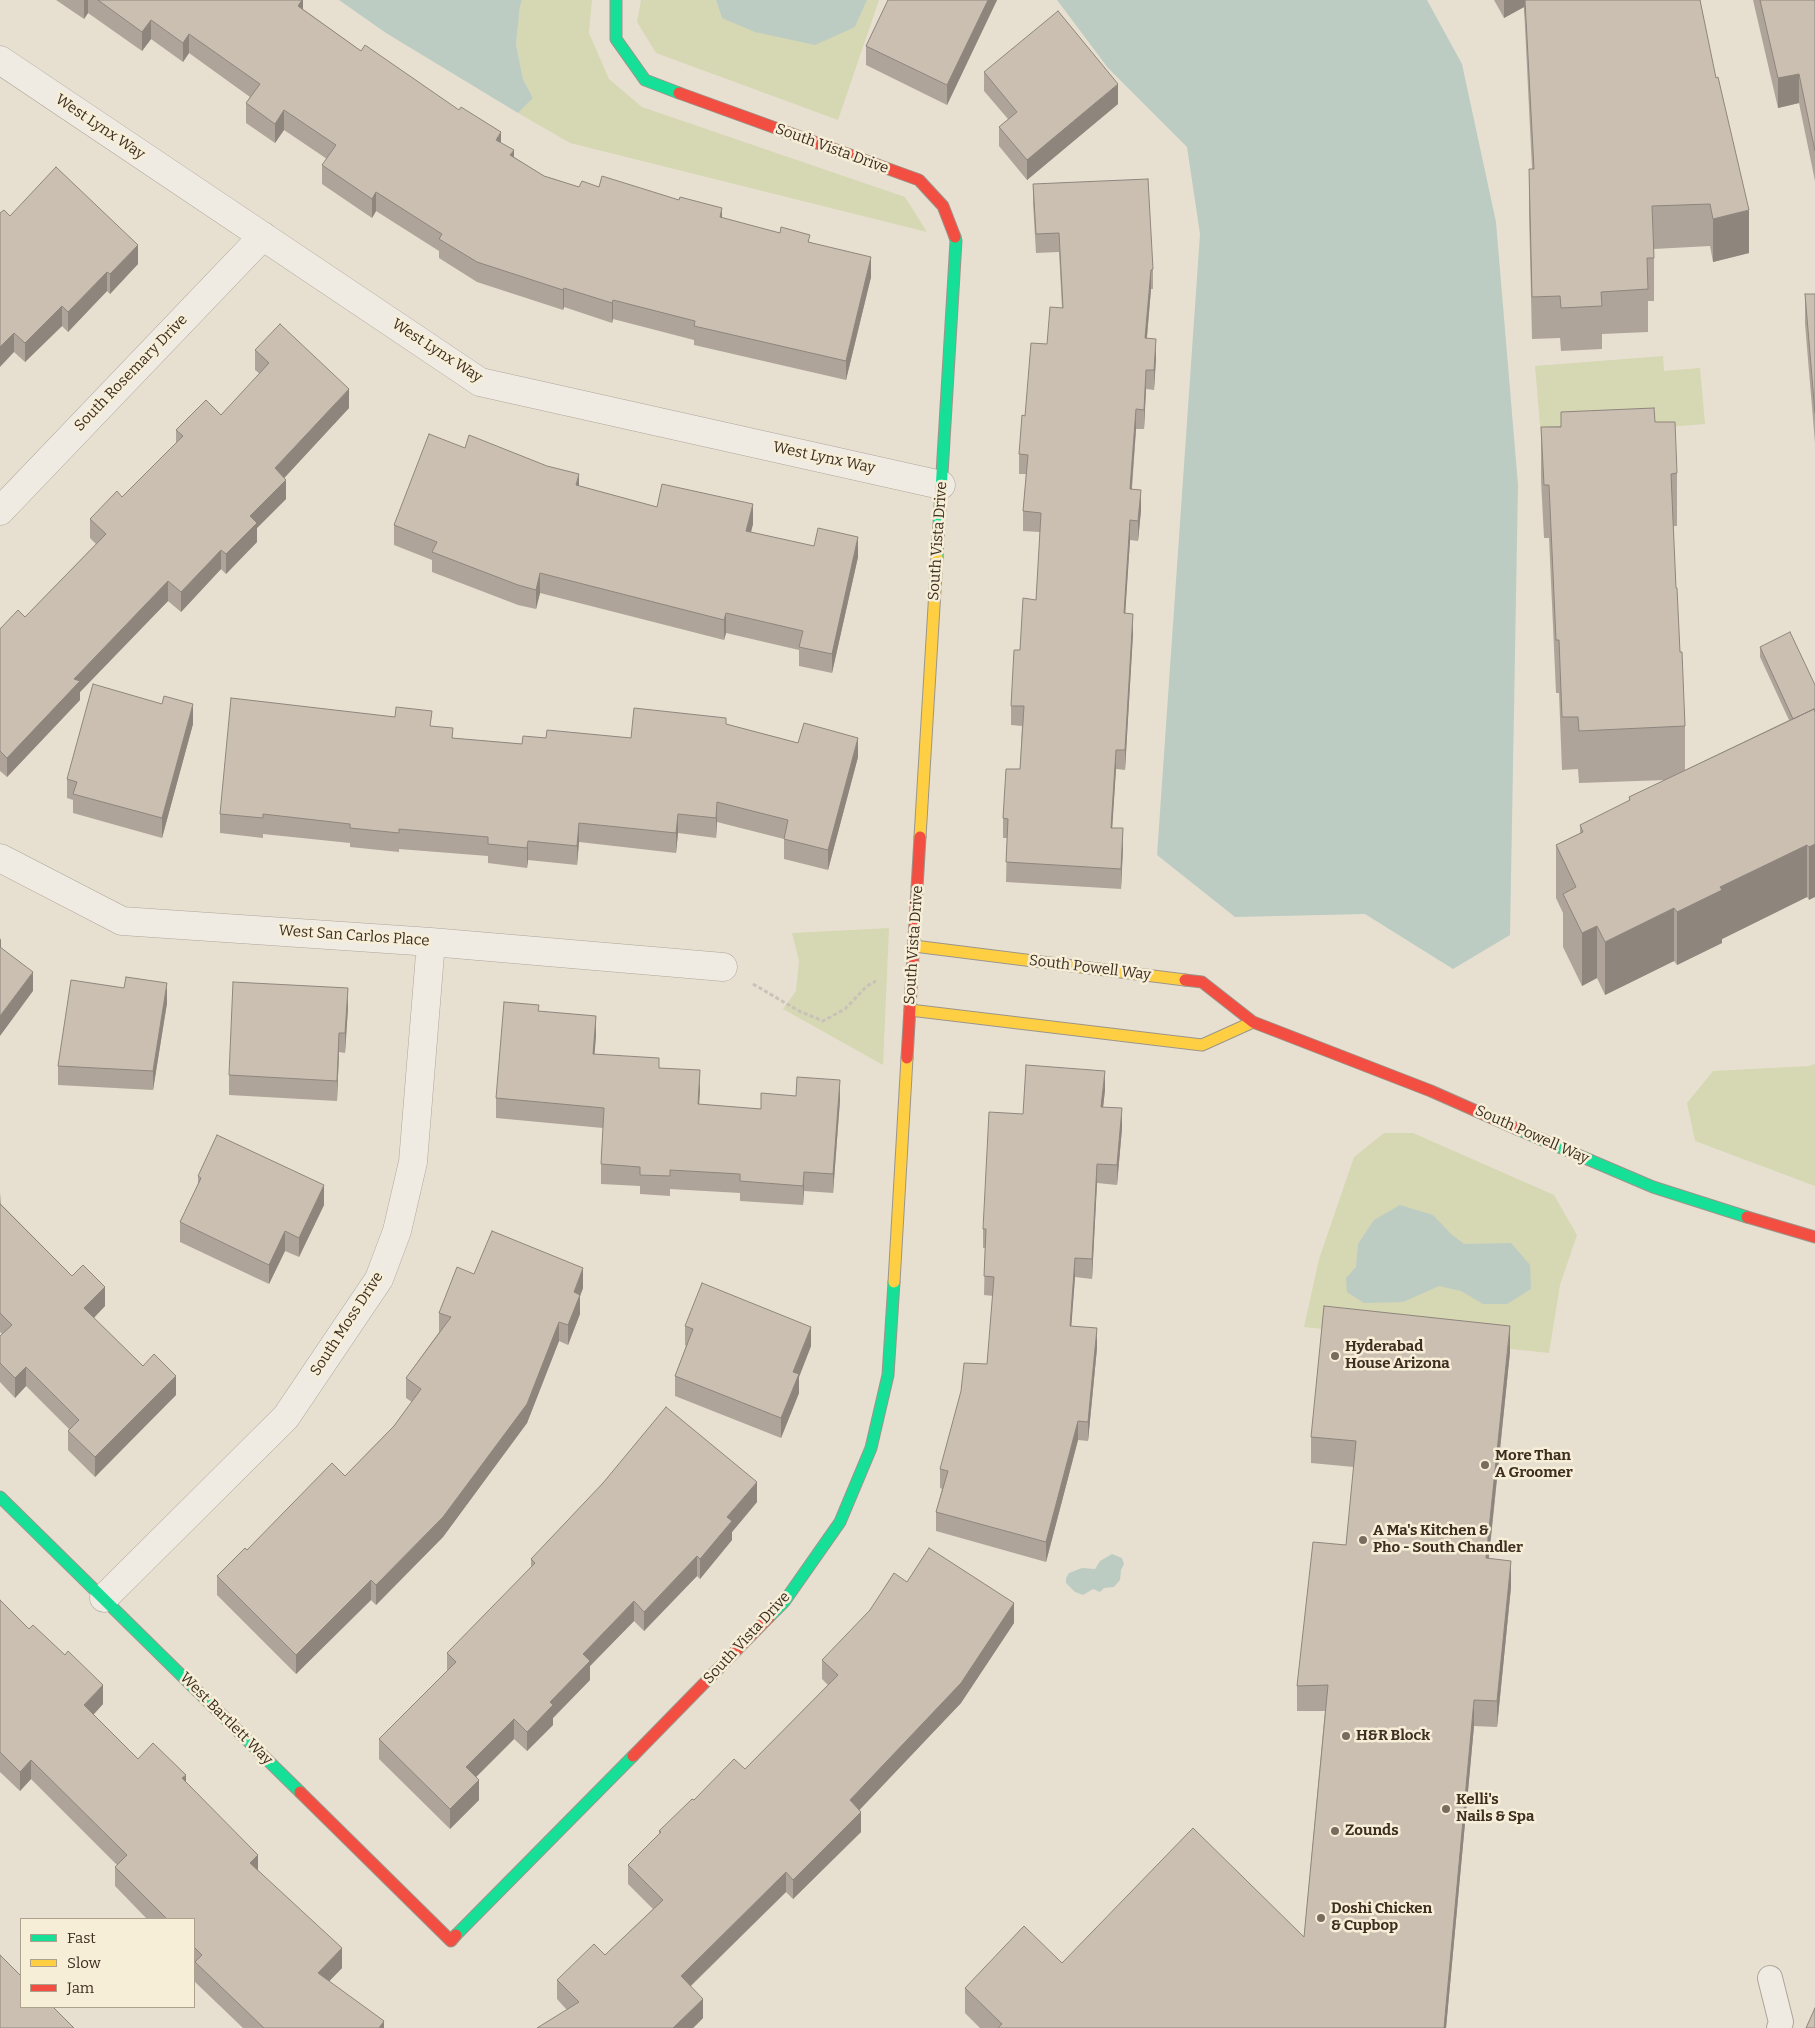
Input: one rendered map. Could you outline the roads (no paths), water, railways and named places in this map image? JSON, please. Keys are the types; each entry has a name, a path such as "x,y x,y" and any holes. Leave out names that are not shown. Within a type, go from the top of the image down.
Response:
{"street":[{"name":"South Vista Drive","path":"451,1941 784,1602 840,1522 871,1448 888,1375 956,240 943,206 919,180 645,80 616,39 616,0"},
{"name":"West Lynx Way","path":"0,60 480,382 941,484"},
{"name":"South Rosemary Drive","path":"0,511 263,236"},
{"name":"West San Carlos Place","path":"0,858 122,921 432,942 723,967"},
{"name":"South Moss Drive","path":"104,1598 286,1417 378,1278 397,1231 413,1162 432,942"},
{"name":"South Powell Way","path":"914,946 1202,982 1253,1022 1414,1084 1653,1188 1815,1237"},
{"path":"910,1010 1202,1045 1253,1022"},
{"name":"West Bartlett Way","path":"0,1496 451,1941"}],"lane":[{"path":"1770,1978 1781,2022 1779,2028"}],"place":[{"name":"Hyderabad House Arizona","path":"1335,1356"},
{"name":"More Than A Groomer","path":"1485,1465"},
{"name":"A Ma's Kitchen & Pho - South Chandler","path":"1363,1540"},
{"name":"H&R Block","path":"1346,1736"},
{"name":"Kelli's Nails & Spa","path":"1446,1809"},
{"name":"Zounds","path":"1335,1831"},
{"name":"Doshi Chicken & Cupbop","path":"1321,1918"}]}
